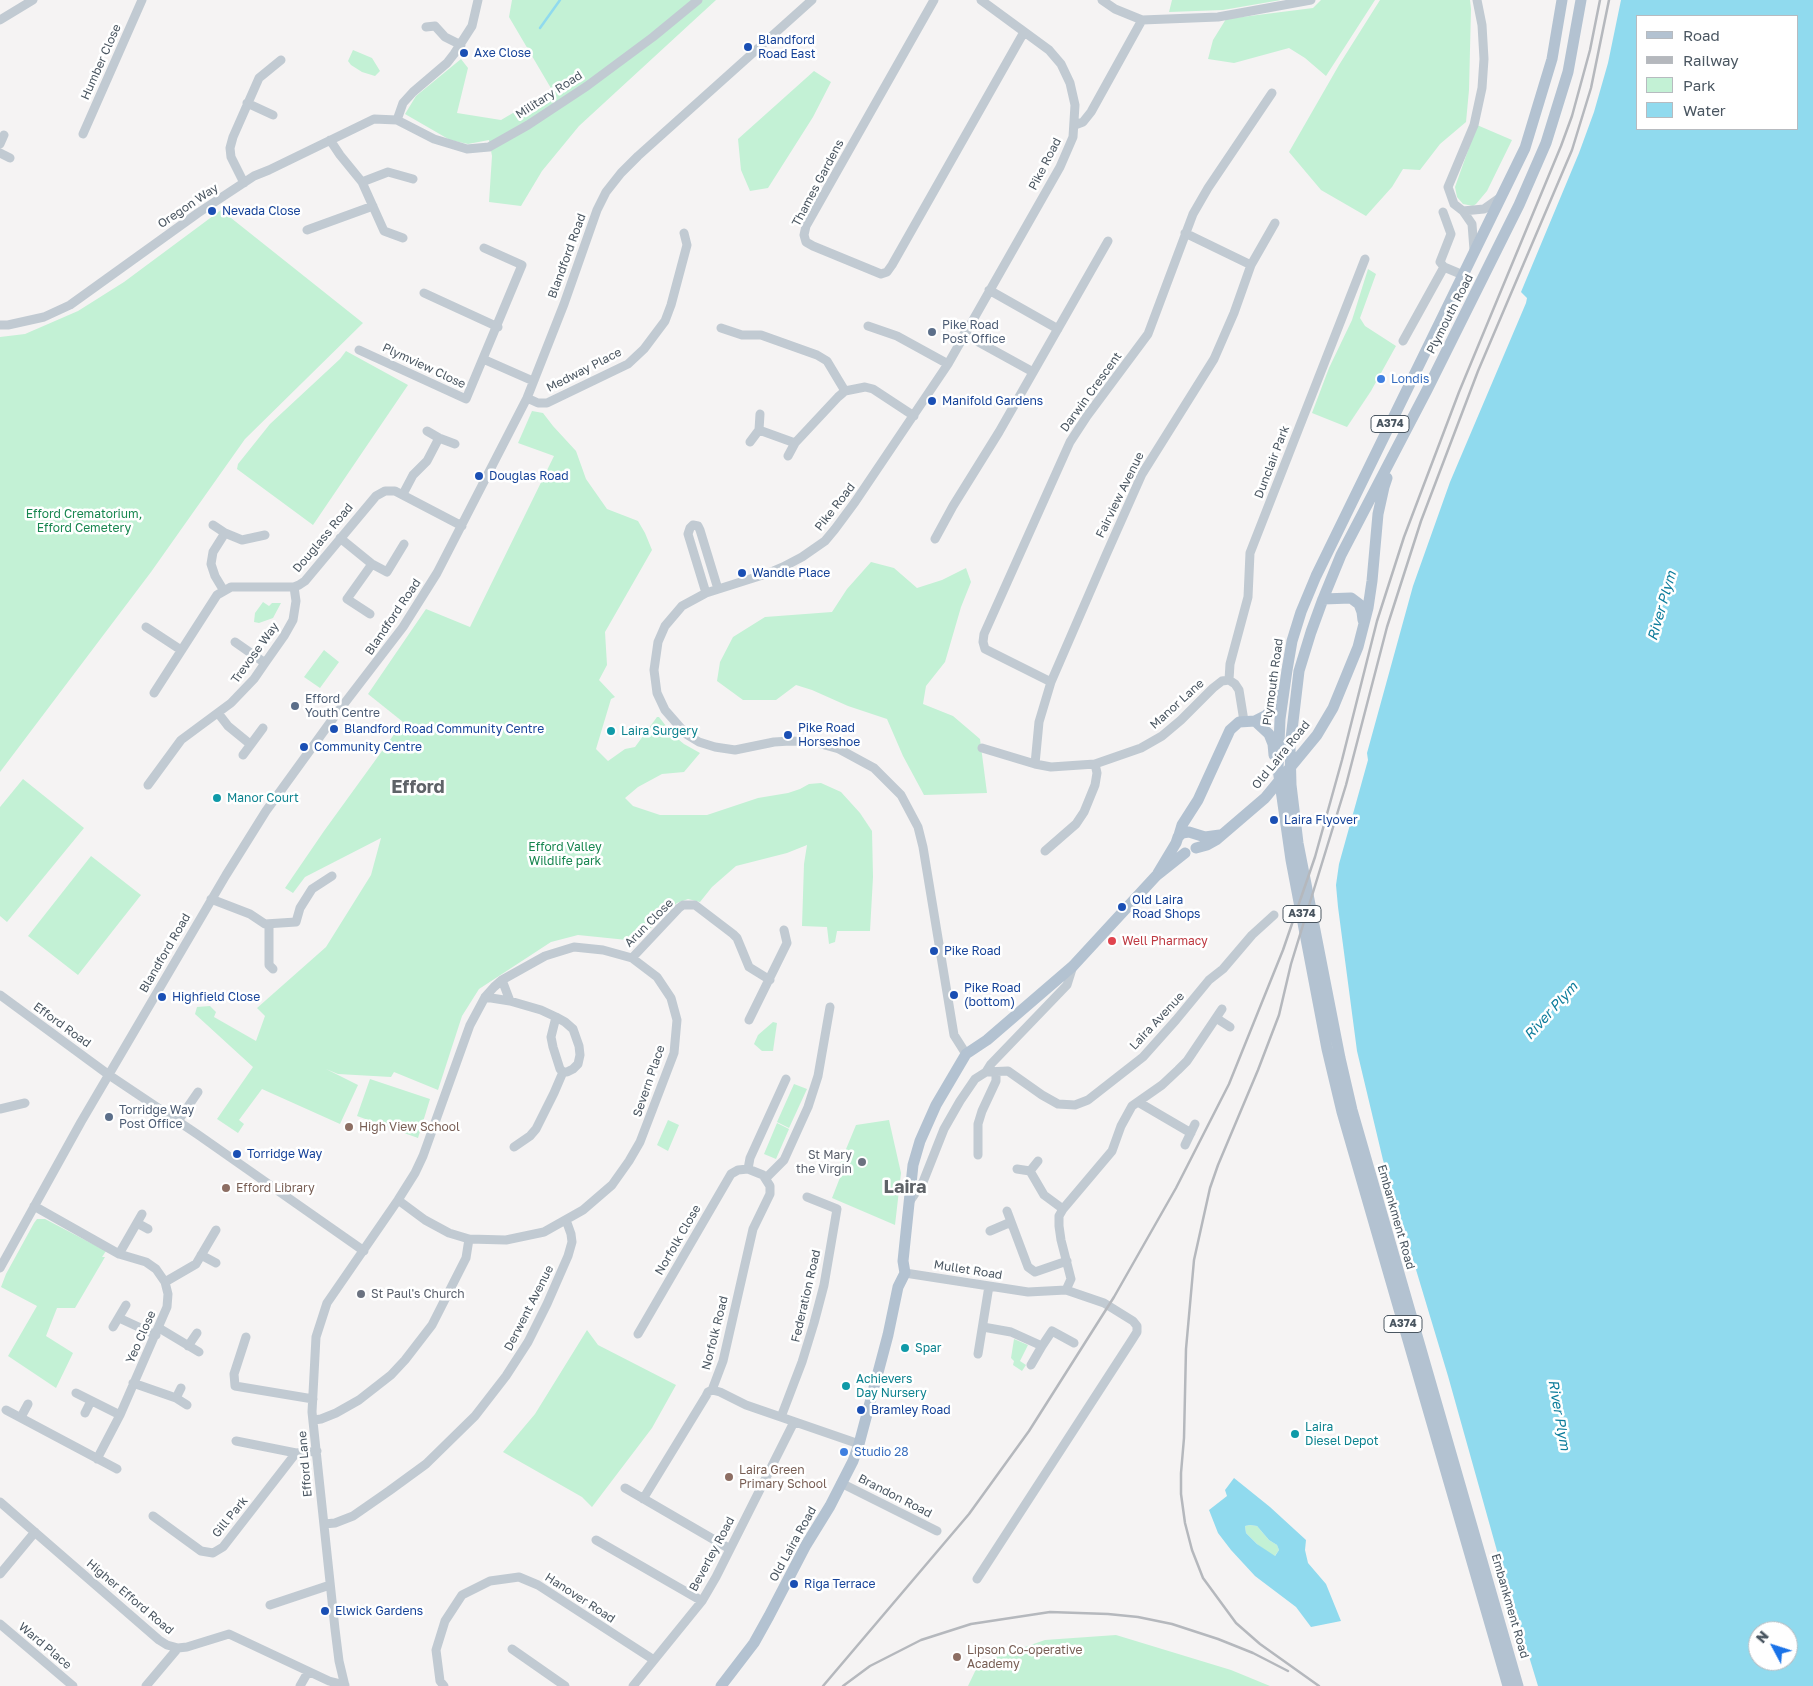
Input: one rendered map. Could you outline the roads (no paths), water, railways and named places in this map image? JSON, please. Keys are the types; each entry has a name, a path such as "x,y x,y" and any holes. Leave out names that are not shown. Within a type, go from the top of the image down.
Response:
{"main road":[{"name":"Plymouth Road","path":"1278,770 1280,720 1292,641 1298,622 1316,576 1525,148 1552,59 1562,0"},
{"name":"Plymouth Road","path":"1290,747 1299,671 1323,599 1341,555 1427,390 1519,205 1546,143 1568,72 1581,0"},
{"name":"Old Laira Road","path":"721,1686 754,1643 841,1483 859,1444 888,1335 897,1292 905,1273 903,1260 913,1165 920,1141 936,1105 966,1054 987,1040 1073,966 1156,876 1191,850 1207,845 1225,834 1265,798 1317,735 1341,690 1363,626 1372,581 1378,514 1384,487 1427,390"},
{"path":"1323,599 1351,598 1359,604 1362,612 1363,626"},
{"name":"Old Laira Road","path":"1156,876 1178,839 1182,825 1198,800 1228,734 1235,724 1265,716 1274,708 1287,670"},
{"path":"1249,721 1269,734 1278,770"},
{"name":"Embankment Road","path":"1290,747 1291,785 1300,852 1352,1110 1518,1686"},
{"name":"Embankment Road","path":"1278,770 1293,869 1327,1049 1342,1112 1508,1686"},
{"name":"Old Laira Road","path":"1193,834 1198,800"},
{"path":"1193,834 1197,841 1191,850 1179,850 1178,839 1185,832 1193,834 1204,837 1225,834"}],"street":[{"path":"0,20 33,0"},
{"name":"Humber Close","path":"83,134 142,0"},
{"path":"397,120 403,103 412,92 447,63 461,45 472,26 478,0"},
{"name":"Military Road","path":"397,120 448,144 467,149 489,146 528,125 587,86 653,37 698,0"},
{"name":"Blandford Road","path":"0,1268 211,899 266,811 404,627 437,573 526,398 564,304 597,210 606,192 638,156 812,0"},
{"name":"Thames Gardens","path":"934,0 806,226 804,235 806,242 881,274 888,272 1024,32"},
{"path":"981,0 1024,32"},
{"path":"1102,0 1115,10 1142,20 1218,17 1311,0"},
{"path":"1474,250 1472,224 1454,204 1448,187 1474,125 1482,88 1484,59 1482,25 1477,0"},
{"name":"Pike Road","path":"1075,125 1083,122 1090,112 1142,20"},
{"path":"426,28 435,26 445,37 461,45"},
{"name":"Pike Road","path":"966,1054 954,1035 922,840 918,827 901,796 874,768 839,749 814,742 774,742 735,750 699,742 686,734 665,710 657,693 654,670 658,642 665,626 682,606 706,593 783,567 802,557 825,540 855,502 948,364 1060,167 1071,143 1075,125 1075,105 1070,83 1061,64 1049,50 1024,32"},
{"path":"244,183 235,167 230,148 246,103 259,78 281,60"},
{"name":"Darwin Crescent","path":"1051,682 985,649 983,642 984,634 1070,442 1148,334 1193,214 1208,188 1272,93"},
{"path":"246,103 273,115"},
{"name":"Oregon Way","path":"0,325 44,317 70,305 198,213 254,176 374,119 397,120"},
{"path":"0,144 4,135"},
{"path":"330,140 362,182 384,231 403,238"},
{"path":"0,153 10,158"},
{"path":"362,182 388,172 414,179"},
{"path":"1462,211 1484,209 1504,194"},
{"path":"307,230 373,206"},
{"path":"1403,341 1444,267 1440,262 1451,234 1443,212"},
{"name":"Fairview Avenue","path":"1035,764 1039,722 1051,682 1142,474 1214,359 1234,313 1251,266 1275,223"},
{"name":"Medway Place","path":"526,398 538,403 548,403 628,364 644,349 665,321 671,305 688,245 684,233"},
{"path":"1185,233 1251,266"},
{"path":"935,539 1034,372 1108,241"},
{"name":"Plymview Close","path":"359,350 466,399 498,327 522,265 484,248"},
{"name":"Dunclair Park","path":"1229,680 1230,664 1248,597 1250,554 1365,260"},
{"name":"Plymouth Road","path":"1444,267 1463,276"},
{"path":"989,290 1058,329"},
{"path":"424,293 498,327"},
{"path":"868,326 897,336 948,364"},
{"path":"721,328 742,335 761,335 817,354 827,361 845,392"},
{"path":"964,334 1034,372"},
{"path":"484,359 533,381"},
{"path":"788,456 795,443 845,392 864,387 873,389 914,416"},
{"path":"750,442 759,430 760,414"},
{"path":"759,430 795,443"},
{"path":"427,431 455,444"},
{"path":"402,494 413,475 427,461 439,438"},
{"name":"Douglass Road","path":"224,590 231,587 294,586 305,581 376,496 385,491 395,491 402,494 462,526"},
{"path":"214,525 242,540 265,534"},
{"path":"706,593 688,534 693,525 698,526 700,530 718,589"},
{"path":"154,692 208,608 217,595 224,590 215,576 211,564 213,552 226,533"},
{"path":"340,538 372,564 387,572 404,544"},
{"path":"370,614 347,599 372,564"},
{"name":"Trevose Way","path":"148,785 181,740 218,713 241,693 265,663 293,620 296,601 294,586"},
{"path":"146,627 181,650"},
{"path":"234,642 265,663"},
{"path":"1229,680 1239,690 1249,721"},
{"name":"Manor Lane","path":"982,748 1051,767 1095,764 1142,748 1162,736 1187,715 1213,688 1222,681 1229,680"},
{"path":"218,713 228,726 250,744"},
{"path":"243,755 262,728"},
{"path":"1045,851 1076,824 1084,812 1095,785 1097,773 1095,764"},
{"path":"211,899 250,914 265,924 296,922 300,908 312,889 332,876"},
{"name":"Arun Close","path":"632,958 679,908 683,905 695,905 733,934 737,938 749,967 770,980"},
{"name":"Laira Avenue","path":"986,1072 1008,1072 1058,1104 1075,1105 1088,1100 1143,1057 1209,980 1223,969 1252,935 1274,915"},
{"path":"269,924 269,965 273,969"},
{"path":"749,1020 787,943 784,930"},
{"name":"Severn Place","path":"364,1251 398,1200 423,1156 470,1025 485,997 502,980 549,954 574,947 603,950 632,958 657,977 671,998 677,1020 674,1053 647,1125 629,1161 612,1185 582,1210 544,1232 506,1240 469,1239 449,1233 398,1200"},
{"name":"Old Laira Road","path":"909,1201 923,1182 944,1128 974,1079 986,1072 990,1064 1067,985 1073,966"},
{"path":"502,980 510,1001"},
{"name":"Efford Road","path":"0,996 109,1075"},
{"path":"485,997 510,1001 540,1010 565,1022 573,1029 579,1046 578,1064 573,1069 563,1072"},
{"path":"786,1079 750,1158 748,1168 766,1178 784,1160 808,1107 818,1076 830,1007"},
{"path":"977,1579 1137,1332 1137,1326 1133,1321 1104,1303 1066,1290 1071,1279 1061,1240 1059,1216 1112,1151 1121,1126 1132,1106 1162,1085 1182,1066 1222,1009"},
{"path":"556,1018 552,1037 553,1047 563,1072"},
{"path":"1216,1018 1230,1027"},
{"path":"514,1147 530,1136 536,1129 563,1072"},
{"path":"978,1155 978,1124 996,1081 996,1072"},
{"path":"109,1075 364,1251"},
{"path":"178,1121 198,1092"},
{"path":"1138,1102 1191,1133"},
{"path":"0,1109 25,1103"},
{"path":"1185,1146 1195,1124"},
{"path":"1030,1171 1038,1161"},
{"name":"Norfolk Close","path":"638,1334 731,1174 748,1168"},
{"path":"1017,1169 1030,1171"},
{"path":"1030,1171 1044,1195 1063,1209"},
{"name":"Norfolk Road","path":"643,1499 706,1396 712,1390 723,1361 752,1236 770,1194 770,1186 766,1178"},
{"name":"Federation Road","path":"781,1417 802,1362 814,1323 824,1285 837,1209 807,1197"},
{"path":"34,1206 119,1254 146,1262 156,1269 165,1282 196,1264 216,1230"},
{"path":"1007,1211 1028,1267 1035,1272 1044,1271 1067,1261"},
{"path":"119,1254 142,1214"},
{"name":"Derwent Avenue","path":"324,1524 335,1523 352,1516 389,1491 426,1464 475,1416 506,1376 528,1342 547,1304 568,1256 572,1242 566,1220"},
{"path":"990,1231 1012,1222"},
{"path":"137,1223 148,1229"},
{"path":"314,1420 336,1413 359,1400 391,1375 405,1360 432,1325 466,1258 469,1239"},
{"name":"Efford Lane","path":"345,1686 339,1661 330,1585 313,1399 316,1337 322,1318 331,1295 364,1251"},
{"path":"201,1255 216,1263"},
{"path":"1016,1266 1026,1262"},
{"name":"Mullet Road","path":"905,1273 1028,1292 1066,1290"},
{"name":"Yeo Close","path":"97,1459 120,1415 167,1307 168,1294 165,1282"},
{"path":"978,1354 989,1286"},
{"path":"113,1327 126,1305"},
{"path":"120,1318 157,1332 198,1352"},
{"path":"983,1327 1011,1332 1042,1346"},
{"path":"1031,1365 1052,1331 1074,1343"},
{"path":"188,1346 197,1333"},
{"path":"246,1337 234,1374 235,1386 313,1399"},
{"path":"133,1383 176,1398 188,1405"},
{"path":"176,1398 181,1388"},
{"path":"712,1390 746,1405 859,1444"},
{"path":"76,1393 120,1415"},
{"path":"85,1413 91,1401"},
{"path":"21,1417 28,1404"},
{"path":"6,1410 55,1438 117,1469"},
{"name":"Beverley Road","path":"633,1686 702,1601 794,1422"},
{"path":"236,1441 296,1453 317,1451"},
{"name":"Gill Park","path":"152,1516 201,1551 213,1553 223,1547 296,1453"},
{"name":"Brandon Road","path":"841,1483 937,1532"},
{"path":"625,1488 730,1549"},
{"name":"Higher Efford Road","path":"0,1502 159,1640 168,1645 178,1648 188,1647 229,1634 329,1682 345,1686"},
{"path":"0,1574 35,1532"},
{"path":"596,1540 702,1601"},
{"name":"Hanover Road","path":"442,1683 436,1650 445,1620 462,1595 490,1581 520,1577 538,1585 654,1660"},
{"path":"270,1606 330,1585"},
{"name":"Ward Place","path":"0,1624 73,1686"},
{"path":"146,1686 178,1648"},
{"path":"512,1650 566,1686"},
{"path":"300,1686 308,1672"}],"water":[{"name":"River Plym","path":"1621,0 1813,0 1813,1686 1538,1686 1383,1160 1357,1051 1338,907 1336,885 1339,864 1413,586 1450,482 1526,303 1527,298 1521,292 1579,153 1594,112 1608,63"},
{"path":"1234,1478 1270,1507 1306,1540 1305,1550 1308,1563 1326,1584 1341,1621 1311,1627 1296,1607 1255,1576 1231,1550 1218,1533 1209,1510 1227,1496 1225,1490","holes":["1245,1526 1257,1526 1269,1540 1277,1545 1279,1550 1275,1556 1257,1544 1246,1533"]}],"waterway":[{"path":"540,28 560,0"}],"railway":[{"path":"823,1686 969,1514 1029,1431 1114,1297 1176,1188 1229,1084 1283,950 1315,857 1377,621 1404,537 1459,392 1572,116 1590,50 1600,0"},
{"path":"1319,1686 1260,1644 1236,1623 1203,1578 1192,1550 1185,1523 1181,1494 1181,1473 1184,1438 1186,1349 1194,1260 1210,1188 1279,1015 1291,964 1346,785 1387,627 1421,521 1478,371 1572,150 1591,88 1609,0"},
{"path":"843,1686 870,1666 921,1640 971,1624 1050,1612 1108,1614 1138,1617 1172,1624 1253,1653 1288,1671"}],"place":[{"name":"Blandford Road East","path":"748,47"},
{"name":"Axe Close","path":"464,53"},
{"name":"Nevada Close","path":"212,211"},
{"name":"Pike Road Post Office","path":"932,332"},
{"name":"Londis","path":"1381,379"},
{"name":"Manifold Gardens","path":"932,401"},
{"name":"Douglas Road","path":"479,476"},
{"name":"Wandle Place","path":"742,573"},
{"name":"Efford Youth Centre","path":"295,706"},
{"name":"Blandford Road Community Centre","path":"334,729"},
{"name":"Laira Surgery","path":"611,731"},
{"name":"Pike Road Horseshoe","path":"788,735"},
{"name":"Community Centre","path":"304,747"},
{"name":"Manor Court","path":"217,798"},
{"name":"Laira Flyover","path":"1274,820"},
{"name":"Old Laira Road Shops","path":"1122,907"},
{"name":"Well Pharmacy","path":"1112,941"},
{"name":"Pike Road","path":"934,951"},
{"name":"Pike Road (bottom)","path":"954,995"},
{"name":"Highfield Close","path":"162,997"},
{"name":"Torridge Way Post Office","path":"109,1117"},
{"name":"High View School","path":"349,1127"},
{"name":"Torridge Way","path":"237,1154"},
{"name":"St Mary the Virgin","path":"862,1162"},
{"name":"Efford Library","path":"226,1188"},
{"name":"St Paul's Church","path":"361,1294"},
{"name":"Spar","path":"905,1348"},
{"name":"Achievers Day Nursery","path":"846,1386"},
{"name":"Bramley Road","path":"861,1410"},
{"name":"Laira Diesel Depot","path":"1295,1434"},
{"name":"Studio 28","path":"844,1452"},
{"name":"Laira Green Primary School","path":"729,1477"},
{"name":"Riga Terrace","path":"794,1584"},
{"name":"Elwick Gardens","path":"325,1611"},
{"name":"Lipson Co-operative Academy","path":"957,1657"}],"district":[{"name":"Efford","path":"418,787"},
{"name":"Laira","path":"905,1187"}],"park label":[{"name":"Efford Crematorium, Efford Cemetery","path":"84,521"},
{"name":"Efford Valley Wildlife park","path":"565,854"}]}
